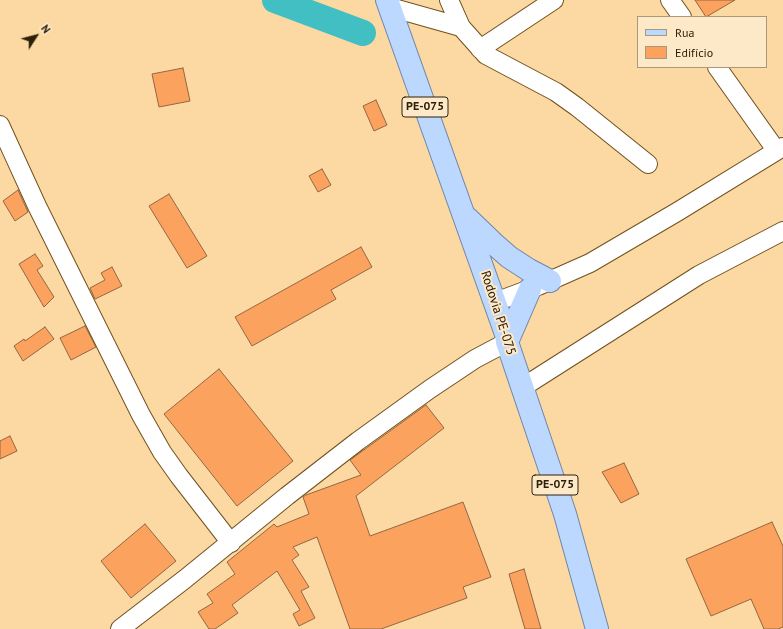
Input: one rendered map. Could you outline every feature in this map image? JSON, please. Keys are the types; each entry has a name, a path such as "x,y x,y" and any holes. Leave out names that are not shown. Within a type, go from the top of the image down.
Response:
{"main road":[{"name":"Rodovia PE-075","path":"388,3 506,334 507,342 565,514 597,629"},
{"path":"464,214 509,257 529,270 540,285 507,342"}],"street":[{"path":"449,0 461,26 486,54 556,92 648,164"},
{"path":"480,49 554,0"},
{"path":"670,0 681,16"},
{"path":"388,3 461,26"},
{"path":"495,302 540,285 590,263 780,149 718,68"},
{"path":"0,125 47,225 141,415 162,452 231,543"},
{"path":"523,387 699,275 783,231"},
{"path":"120,629 231,543 287,496 404,408 475,359 507,342"}],"building":[{"path":"695,0 735,0 708,16 705,16"},
{"path":"183,68 190,101 159,107 152,74"},
{"path":"376,100 387,125 374,131 363,106"},
{"path":"322,169 331,185 318,192 309,176"},
{"path":"18,190 28,212 15,221 3,201"},
{"path":"169,194 207,256 187,268 149,206"},
{"path":"361,247 372,267 331,290 336,299 252,346 235,317"},
{"path":"35,254 43,266 37,270 54,297 44,307 19,264"},
{"path":"112,267 122,286 95,299 90,288 105,280 101,273"},
{"path":"85,326 96,347 71,360 60,338"},
{"path":"45,327 54,339 23,361 14,346 24,339 25,341"},
{"path":"219,369 293,461 237,506 164,414"},
{"path":"426,405 444,428 356,496 370,536 463,502 491,577 463,587 467,598 381,629 350,629 317,537 293,547 299,555 292,560 309,587 301,591 315,618 299,626 293,614 300,610 277,571 232,605 238,613 215,629 209,629 198,612 213,603 207,594 235,574 227,562 274,524 277,527 309,514 303,497 306,495 361,475 350,460"},
{"path":"10,436 17,451 0,459 0,441"},
{"path":"624,463 639,494 621,503 602,472"},
{"path":"772,522 783,546 783,627 778,629 764,629 751,599 711,616 686,559"},
{"path":"145,524 176,561 131,598 101,561"},
{"path":"524,569 541,629 525,629 509,574"}],"waterway":[{"path":"275,0 363,33"}]}
